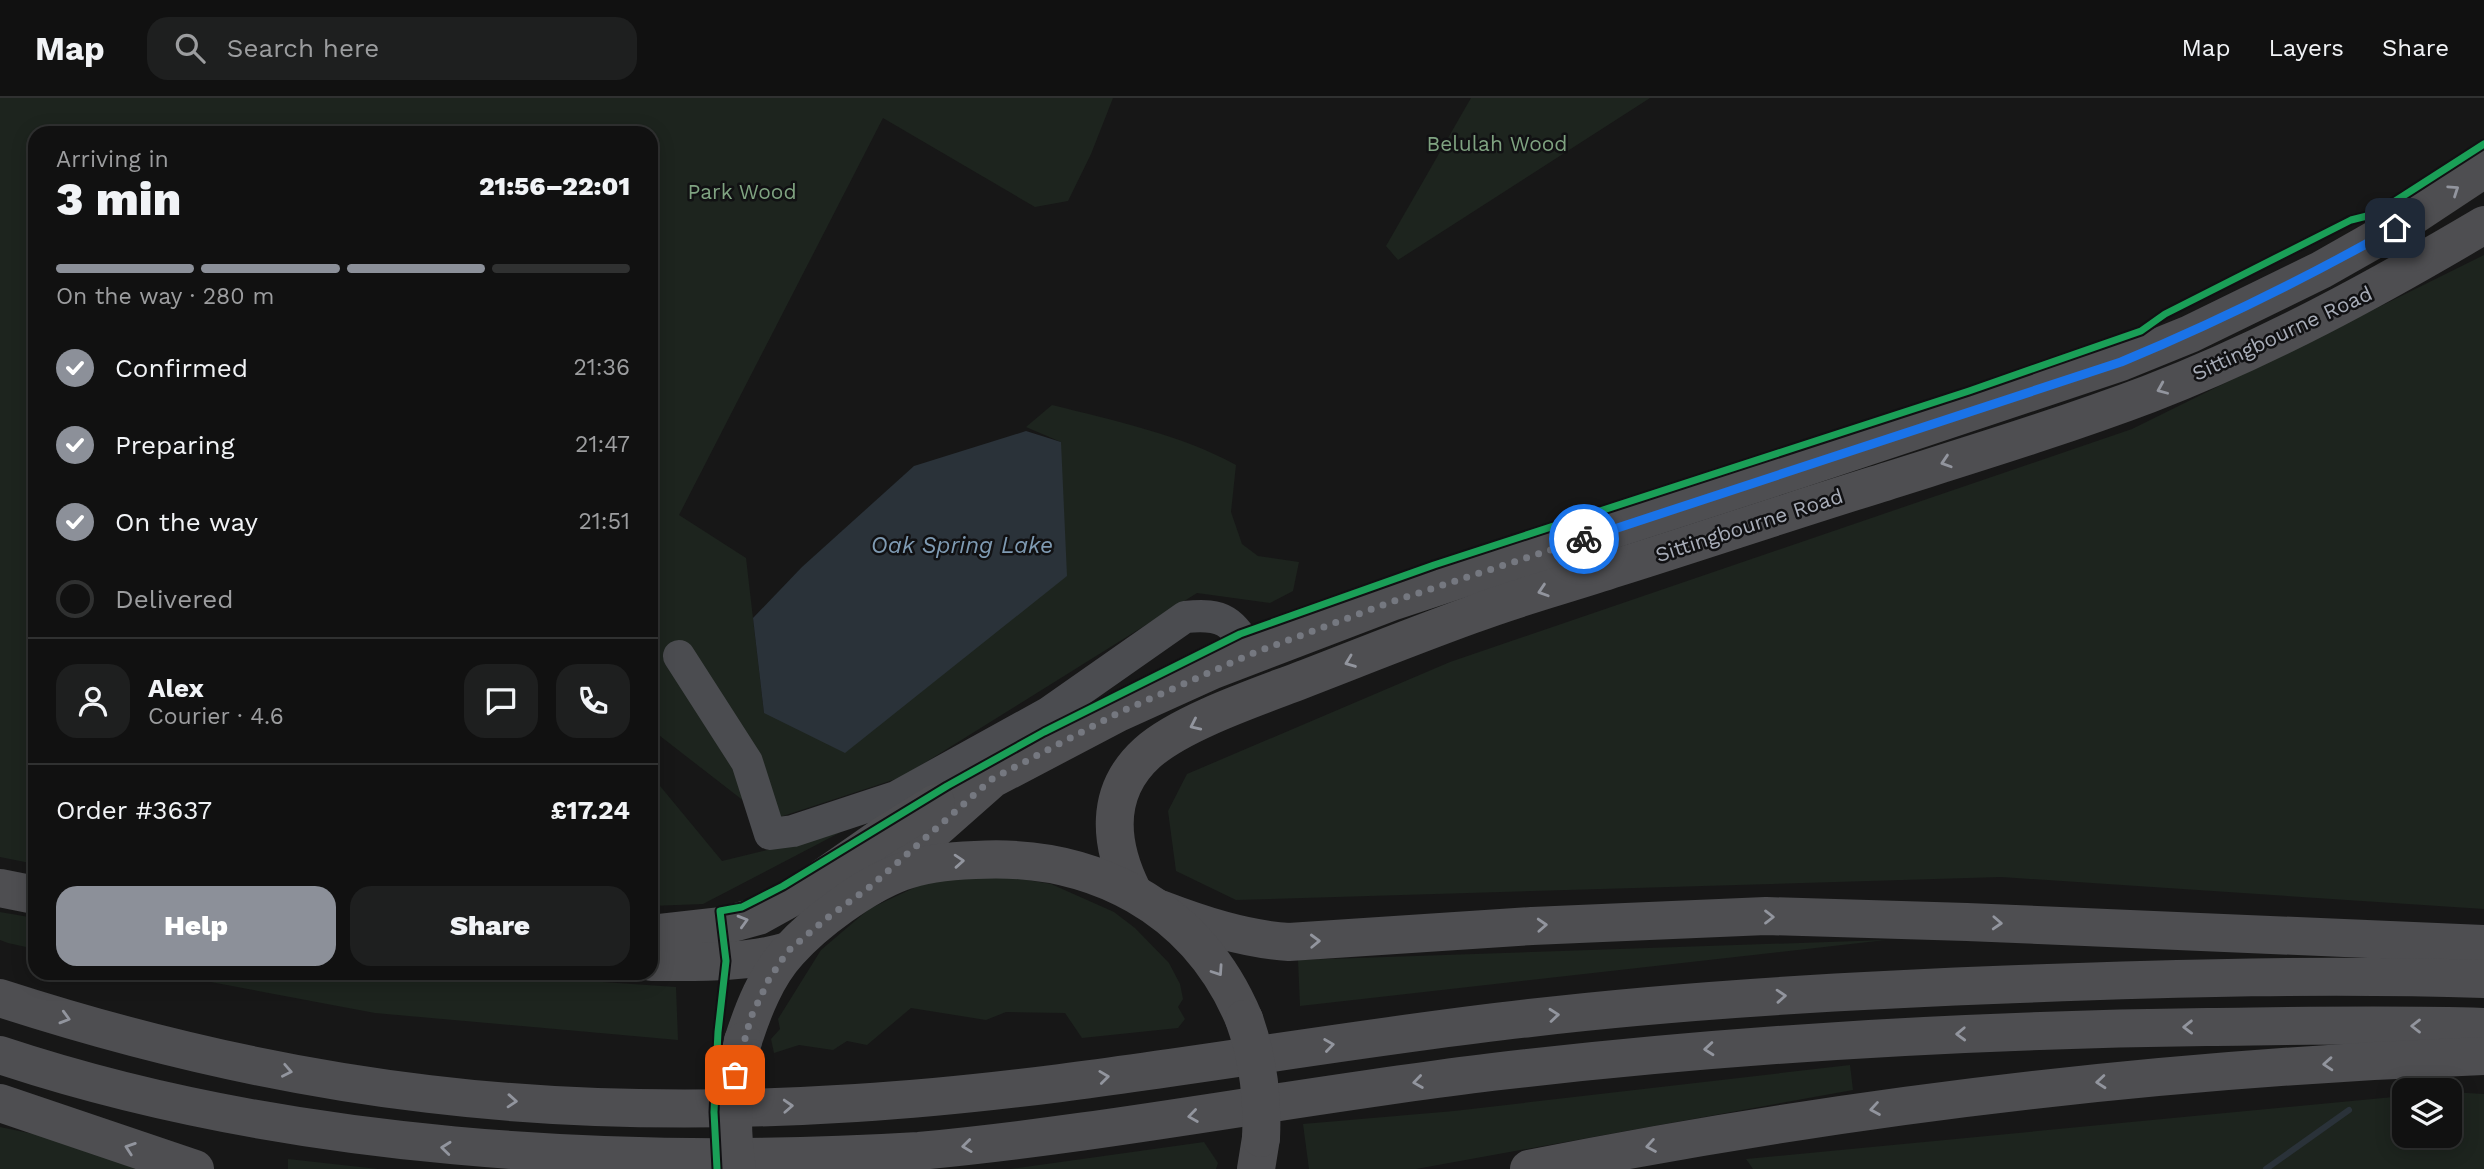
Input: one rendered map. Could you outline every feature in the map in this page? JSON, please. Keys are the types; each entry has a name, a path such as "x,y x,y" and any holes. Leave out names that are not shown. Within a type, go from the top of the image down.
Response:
{"highway":[{"name":"Sittingbourne Road","path":"871,886 992,779 1118,713 1251,654 1485,571 2121,362 2190,334 2320,270 2395,228 2484,169"},
{"name":"Sittingbourne Road","path":"1146,900 1122,869 1114,842 1116,809 1132,771 1149,751 1181,731 1258,697 1474,613 1988,449 2150,394 2307,325 2375,289 2484,225"},
{"path":"658,933 722,926 758,916 805,890 881,837 944,798 992,779"},
{"path":"737,1169 732,1116 735,1075 743,1041 760,997 788,951 871,886 925,865 994,859 1056,864 1094,876 1227,932 1289,942 1570,924 1766,916 1954,921 2484,944"},
{"path":"0,888 28,894"},
{"path":"1146,900 1204,951 1223,978 1244,1019 1259,1075 1262,1112 1258,1154"},
{"path":"658,962 726,961 767,957 788,951"},
{"path":"0,998 99,1028 191,1051 343,1082 433,1095 518,1102 615,1108 696,1109 859,1103 1036,1086 1532,1017 1736,999 1957,987 2163,980 2319,977 2484,979"},
{"path":"0,1055 141,1095 322,1132 394,1143 470,1150 668,1161 917,1152 1155,1122 1485,1073 1767,1044 2120,1028 2484,1027"},
{"path":"1529,1169 1752,1128 1978,1095 2286,1066 2484,1056"},
{"path":"0,1103 195,1169"}],"lane":[{"path":"679,656 747,762 770,834 793,831 897,797 1048,713 1185,617 1210,615 1231,625 1251,654"}],"green space":[{"name":"Park Wood","path":"0,98 1113,98 1091,154 1068,201 1035,207 883,118 679,515 746,558 764,713 1061,442 1026,427 1052,405 1170,437 1236,465 1231,512 1242,544 1258,556 1299,562 1293,591 1270,603 1197,593 902,777 777,818 749,805 658,734 658,126 28,126 28,863 0,857"},
{"name":"Belulah Wood","path":"1471,98 1650,98 1398,260 1386,246"},
{"path":"2484,255 2484,909 2001,877 1236,900 1176,871 1168,811 1187,774 1450,662 2132,429"},
{"path":"658,783 722,861 841,832 703,904 658,906"},
{"path":"981,872 1051,884 1114,912 1135,928 1169,963 1180,984 1183,999 1178,1007 1185,1019 1178,1028 1082,1038 1065,1013 1006,1012 986,1020 911,1008 867,1045 847,1041 833,1050 799,1045 774,1053 771,1039 780,1029 778,1019 821,950 869,909 922,884"},
{"path":"0,912 28,917 28,947 0,940"},
{"path":"1886,940 1300,1006 1298,960"},
{"path":"200,980 573,980 676,987 678,1040 375,1013"},
{"path":"1850,1065 1853,1090 1416,1169 1309,1169 1303,1124 1454,1111"},
{"path":"2462,1093 2484,1094 2484,1169 1753,1169 1746,1159 2392,1097 2392,1148 2462,1148"},
{"path":"0,1127 53,1138 155,1169 0,1169"},
{"path":"1204,1142 1218,1163 1216,1169 1010,1169"},
{"path":"288,1159 378,1169 288,1169"}],"water":[{"name":"Oak Spring Lake","path":"1026,431 1061,442 1067,576 845,753 764,713 753,618 802,567 914,466"}],"waterway":[{"path":"2266,1169 2349,1110"}],"cycle path":[{"path":"717,1169 714,1112 718,1032 726,961 720,911 742,907 783,886 947,786 1044,732 1240,634 1434,565 1969,391 2141,331 2165,314 2351,220 2375,214 2484,144"}],"way so far":[{"path":"735,1075 751,1017 769,979 788,951 871,886 992,779 1118,713 1251,654 1391,602 1584,539"}],"route":[{"path":"1584,539 2121,362 2190,334 2254,303 2395,228"}]}
